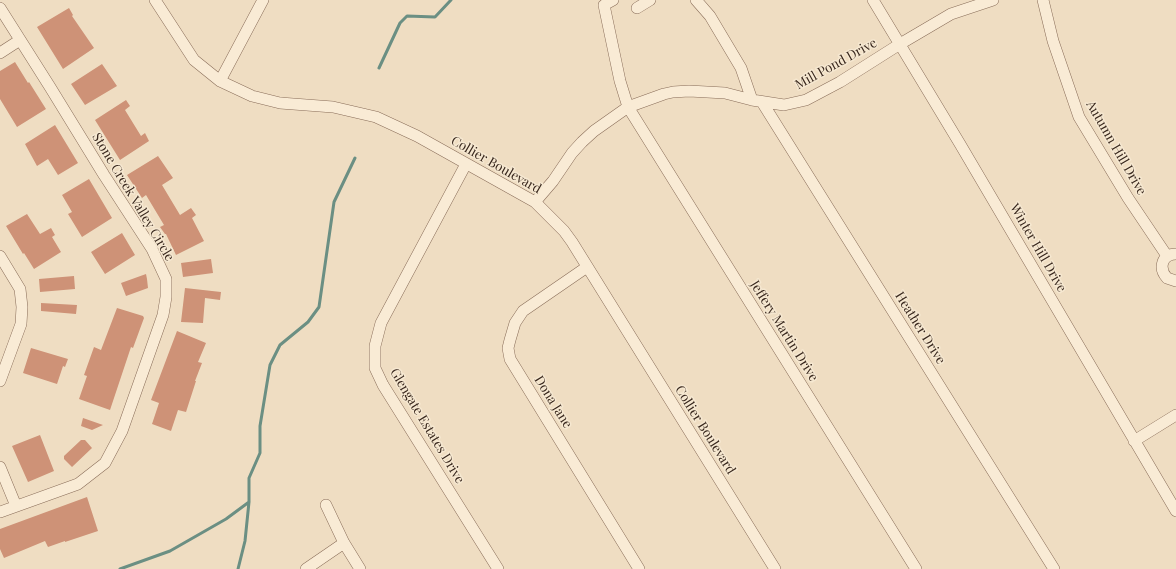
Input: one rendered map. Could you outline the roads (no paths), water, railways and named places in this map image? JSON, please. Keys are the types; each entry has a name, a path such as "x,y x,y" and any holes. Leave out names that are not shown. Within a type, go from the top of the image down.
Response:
{"street":[{"name":"Collier Boulevard","path":"155,0 194,60 220,81 252,96 280,103 333,107 376,117 417,136 535,202 564,230 775,569"},
{"path":"220,81 263,0"},
{"name":"Jeffery Martin Drive","path":"613,0 604,5 620,81 628,107 916,569"},
{"path":"637,8 650,0"},
{"name":"Heather Drive","path":"696,0 710,16 741,68 757,101 1054,569"},
{"name":"Winter Hill Drive","path":"873,0 960,144 1176,511"},
{"name":"Mill Pond Drive","path":"535,202 553,181 572,153 582,142 594,131 628,107 651,98 673,92 716,92 784,105 806,100 840,82 900,44 952,14 993,0"},
{"name":"Autumn Hill Drive","path":"1043,0 1053,41 1079,117 1128,198 1172,255 1162,262 1162,271 1167,278 1176,281"},
{"name":"Stone Creek Valley Circle","path":"0,8 152,249 166,279 166,297 163,315 122,432 105,463 78,484 0,512"},
{"path":"0,53 20,40"},
{"name":"Glengate Estates Drive","path":"466,164 381,323 375,346 375,368 383,385 498,569"},
{"path":"0,256 20,289 22,307 21,324 0,381"},
{"name":"Dona Jane","path":"587,267 523,311 515,323 508,348 510,359 639,569"},
{"path":"1134,440 1176,415"},
{"path":"0,466 16,506"},
{"path":"326,505 344,543 360,569"},
{"path":"306,569 344,543"}],"waterway":[{"path":"379,68 400,23 407,16 435,17 451,0"},
{"path":"238,569 245,541 249,502 249,478 260,453 260,426 270,365 280,345 308,322 319,307 334,202 355,158"},
{"path":"120,569 170,551 226,519 249,502"}]}
